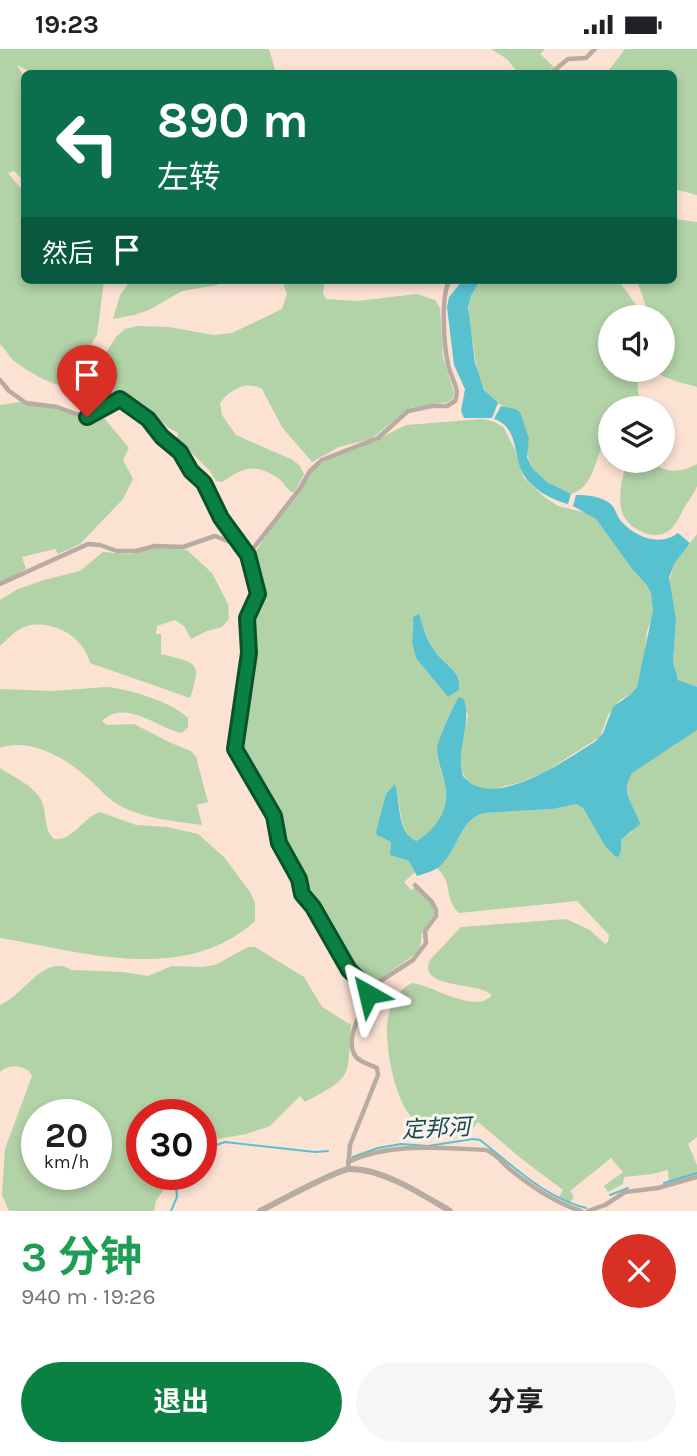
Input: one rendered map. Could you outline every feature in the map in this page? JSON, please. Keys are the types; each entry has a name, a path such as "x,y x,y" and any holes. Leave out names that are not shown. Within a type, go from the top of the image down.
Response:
{"street":[{"path":"555,70 568,59 586,58 595,49"},
{"path":"248,555 317,463 332,454 378,438 408,411 447,406 455,401 457,390 447,360 443,297 448,284"},
{"path":"0,380 9,391 26,403 57,407 85,417 120,399"},
{"path":"103,390 148,419 162,437 180,452 191,471 204,483 221,518 248,555 258,594 247,618 249,653 235,749 274,816 279,843 299,879 302,894 313,907 349,970 368,989"},
{"path":"0,584 88,544 117,551 136,551 155,546 183,547 215,536 242,547"},
{"path":"347,1166 350,1145 378,1075 377,1068 359,1059 354,1052 355,1024 368,989 413,960 426,943 425,931 436,916 432,902 415,885"},
{"path":"260,1211 362,1156 382,1150 411,1148 486,1150 535,1187 564,1205 581,1211"},
{"path":"347,1166 400,1184 450,1211"},
{"path":"589,1211 625,1192 658,1188 697,1177"}],"green space":[{"path":"0,49 269,49 275,70 27,70 17,65 21,71 21,178 14,171 8,173 21,188 21,284 103,284 97,335 85,354 81,389 64,387 37,376 14,361 0,344"},
{"path":"491,49 545,49 540,54 554,67 550,70 516,70 507,59"},
{"path":"625,49 697,49 697,195 677,190 677,70 609,70"},
{"path":"677,219 697,222 697,387 675,381 675,305 645,305 638,284 677,284"},
{"path":"128,284 219,284 182,291 149,310 113,319 120,295"},
{"path":"283,284 324,284 323,293 326,299 357,301 417,294 435,300 440,308 443,357 454,392 453,398 448,402 409,408 371,439 339,447 312,462 282,427 262,389 244,386 233,390 220,403 222,415 236,435 293,460 300,466 304,474 294,493 278,478 262,470 242,470 222,482 216,481 191,452 185,455 176,445 178,433 158,418 153,422 108,388 102,377 106,353 125,329 138,326 169,327 213,335 232,333 282,309 287,294"},
{"path":"478,284 621,284 636,305 598,305 598,382 638,382 640,396 598,396 598,458 584,486 571,494 547,482 533,469 526,452 529,441 516,409 495,401 482,385 470,324 470,302"},
{"path":"20,402 105,419 129,448 123,460 133,479 123,499 80,544 58,554 55,549 22,557 26,569 0,583 0,405"},
{"path":"483,419 504,428 515,450 523,477 558,506 587,513 596,519 646,584 651,593 654,614 647,631 643,667 637,687 620,700 608,715 600,737 543,773 493,789 476,788 467,781 462,771 460,754 468,715 459,697 448,717 437,750 447,793 445,807 438,821 416,841 411,839 402,820 395,785 376,832 391,842 390,855 409,861 415,872 404,882 411,890 416,887 432,904 434,914 422,933 420,947 415,954 370,986 351,966 316,905 306,893 302,877 283,844 278,814 238,748 253,654 251,618 262,594 251,559 270,529 297,497 313,470 332,456 406,425","holes":["419,615 431,646 458,678 459,690 448,697 416,658 412,643 412,622"]},
{"path":"697,464 696,489 677,522 661,534 647,534 629,523 622,512 621,485 624,473 675,473 675,471"},
{"path":"697,534 697,687 682,683 676,677 673,663 676,619 669,583 674,564"},
{"path":"160,547 187,550 212,573 228,604 229,619 222,627 191,639 184,626 175,620 157,626 156,634 161,634 161,654 194,665 196,677 190,698 90,663 87,654 74,638 47,625 23,627 0,646 0,600 18,589 80,571 103,552 130,554"},
{"path":"106,687 150,697 188,718 188,727 182,733 132,714 111,715 102,721 107,725 134,724 191,751 196,757 208,802 197,805 202,825 151,817 122,807 85,775 41,749 21,745 0,748 0,689 53,691"},
{"path":"697,730 697,1137 688,1144 697,1165 697,1175 669,1183 668,1170 624,1177 623,1184 608,1192 604,1186 623,1172 611,1158 570,1191 574,1197 569,1204 559,1197 563,1190 478,1122 469,1133 449,1126 450,1119 424,1117 423,1123 413,1118 400,1098 391,1068 387,1037 389,1013 398,995 412,983 465,1001 485,1000 492,995 440,980 432,976 428,969 430,960 461,927 566,919 590,930 605,944 608,942 609,935 577,901 459,913 437,868 463,830 484,813 553,809 576,804 583,808 605,846 616,856 621,851 621,840 632,832 628,793 630,776 647,760"},
{"path":"0,768 27,785 40,798 48,830 54,839 61,839 73,833 100,812 136,825 167,827 198,834 224,857 250,892 255,903 255,921 227,941 197,953 165,958 99,956 0,938"},
{"path":"248,947 255,947 304,977 322,1007 351,1025 345,1074 332,1087 305,1102 300,1096 270,1126 217,1139 217,1099 126,1099 126,1190 163,1190 156,1201 154,1211 9,1211 2,1195 5,1149 21,1106 21,1190 112,1190 112,1099 23,1099 32,1076 29,1071 22,1067 10,1067 0,1072 0,1005 52,967 148,976 172,966 215,965"}],"water":[{"path":"460,284 478,284 468,307 475,363 484,390 498,403 492,418 464,418 461,411 465,389 454,365 447,307 449,297"},
{"path":"501,406 520,412 529,439 527,457 533,469 547,482 571,494 568,504 543,493 523,474 512,435 508,428 494,419"},
{"path":"576,495 593,496 608,502 620,520 640,535 655,540 678,533 690,543 674,564 669,578 676,619 673,663 678,680 697,687 697,730 632,773 627,787 640,824 621,840 619,856 616,857 605,846 583,808 576,804 553,809 484,813 464,828 440,866 417,876 409,861 390,855 391,842 376,832 386,794 395,784 402,824 410,837 416,841 438,820 446,799 437,748 459,697 464,699 466,709 461,757 463,776 476,786 492,789 530,779 596,741 603,733 613,707 637,687 653,611 651,593 596,519 573,506"},
{"path":"419,614 431,646 458,678 459,690 448,697 416,658 412,643 413,617"}],"waterway":[{"name":"定邦河","path":"353,1157 378,1148 401,1144 428,1146 480,1140 543,1189 586,1208"},
{"name":"定邦河","path":"217,1145 225,1142 315,1152 328,1151"},
{"name":"定邦河","path":"664,1183 697,1173"},
{"name":"定邦河","path":"610,1195 628,1188"},
{"name":"定邦河","path":"171,1211 177,1197 176,1190"}],"route":[{"path":"87,417 120,399 148,419 162,437 180,452 191,471 204,483 221,518 248,555 258,594 247,618 249,653 235,749 274,816 279,843 299,879 302,894 313,907 349,970 367,987 368,994"}]}
